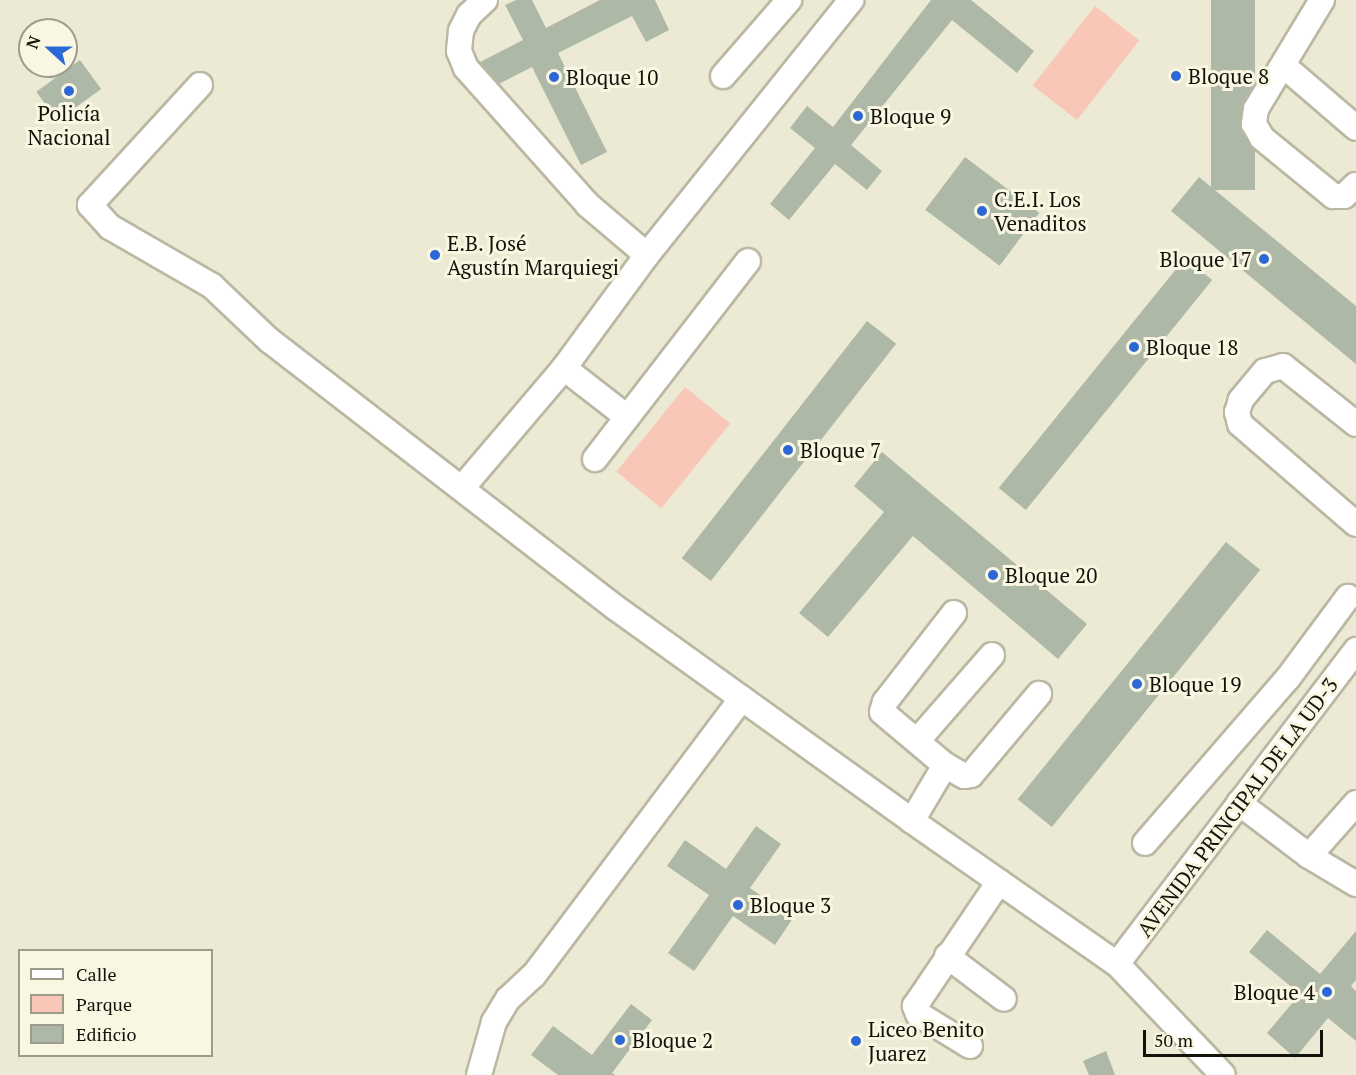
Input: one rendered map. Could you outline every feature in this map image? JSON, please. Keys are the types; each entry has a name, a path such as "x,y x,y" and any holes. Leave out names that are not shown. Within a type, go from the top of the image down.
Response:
{"street":[{"path":"485,0 469,15 460,31 459,51 465,68 588,205 647,255"},
{"path":"723,76 789,0"},
{"path":"462,488 564,368 647,255 851,0"},
{"path":"1322,0 1256,109 1254,124 1262,138 1333,196 1344,196 1356,185"},
{"path":"1284,66 1356,128"},
{"path":"200,85 90,205 110,227 212,286 269,339 616,608 912,821 1118,964 1223,1075"},
{"path":"595,459 748,261"},
{"path":"1356,424 1283,366 1265,371 1241,400 1237,412 1239,424 1356,524"},
{"path":"564,368 627,417"},
{"path":"1145,843 1288,678 1348,597"},
{"path":"954,613 882,706 882,712 958,775 971,775 1039,694"},
{"name":"AVENIDA PRINCIPAL DE LA UD-3","path":"1118,964 1356,650"},
{"path":"917,741 992,655"},
{"path":"1288,678 1316,703"},
{"path":"479,1075 494,1022 508,999 534,975 742,698"},
{"path":"912,821 945,765"},
{"path":"1239,803 1309,856 1356,884"},
{"path":"1309,856 1356,803"},
{"path":"970,1046 918,1014 915,1006 946,956 999,882"},
{"path":"946,956 1004,999"}],"green space":[{"path":"1095,6 1139,40 1077,120 1033,86"},
{"path":"685,387 730,424 661,508 616,472"}],"building":[{"name":"Bloque 10","path":"516,0 532,0 546,28 600,0 655,0 669,30 646,42 632,16 558,53 607,152 581,165 532,67 493,87 480,62 523,40 505,5"},
{"name":"Bloque 9","path":"931,0 971,0 1034,51 1017,73 952,20 851,145 882,171 867,190 835,164 789,220 770,204 815,148 790,128 807,106 833,127"},
{"path":"1211,0 1255,0 1255,190 1211,190"},
{"name":"Policía Nacional","path":"80,60 101,89 57,121 36,92 55,78 78,78 78,61"},
{"name":"C.E.I. Los Venaditos","path":"965,157 1039,213 1000,266 925,210"},
{"name":"Bloque 17","path":"1199,177 1356,306 1356,364 1171,211"},
{"name":"Bloque 18","path":"1185,258 1212,280 1026,510 999,488"},
{"name":"Bloque 7","path":"867,321 896,344 711,581 682,558"},
{"name":"Bloque 20","path":"882,452 1087,624 1058,659 913,536 828,637 799,613 884,512 854,486"},
{"name":"Bloque 19","path":"1226,542 1260,570 1052,827 1018,799"},
{"name":"Bloque 3","path":"756,826 781,844 750,888 793,918 775,945 733,916 694,971 668,953 709,895 667,866 685,840 726,869"},
{"name":"Bloque 4","path":"1267,930 1320,974 1356,931 1356,980 1351,986 1356,991 1356,1041 1328,1018 1295,1058 1267,1033 1300,994 1249,952"},
{"name":"Bloque 2","path":"631,1004 652,1020 612,1073 615,1075 558,1075 531,1055 553,1026 592,1055"},
{"path":"1106,1051 1115,1075 1089,1075 1083,1061"}],"place":[{"name":"Bloque 8","path":"1176,76"},
{"name":"Bloque 10","path":"554,77"},
{"name":"Policía Nacional","path":"69,91"},
{"name":"Bloque 9","path":"858,116"},
{"name":"C.E.I. Los Venaditos","path":"982,211"},
{"name":"E.B. José Agustín Marquiegi","path":"435,255"},
{"name":"Bloque 17","path":"1264,259"},
{"name":"Bloque 18","path":"1134,347"},
{"name":"Bloque 7","path":"788,450"},
{"name":"Bloque 20","path":"993,575"},
{"name":"Bloque 19","path":"1137,684"},
{"name":"Bloque 3","path":"738,905"},
{"name":"Bloque 4","path":"1327,992"},
{"name":"Bloque 2","path":"620,1040"},
{"name":"Liceo Benito Juarez","path":"856,1041"}]}
